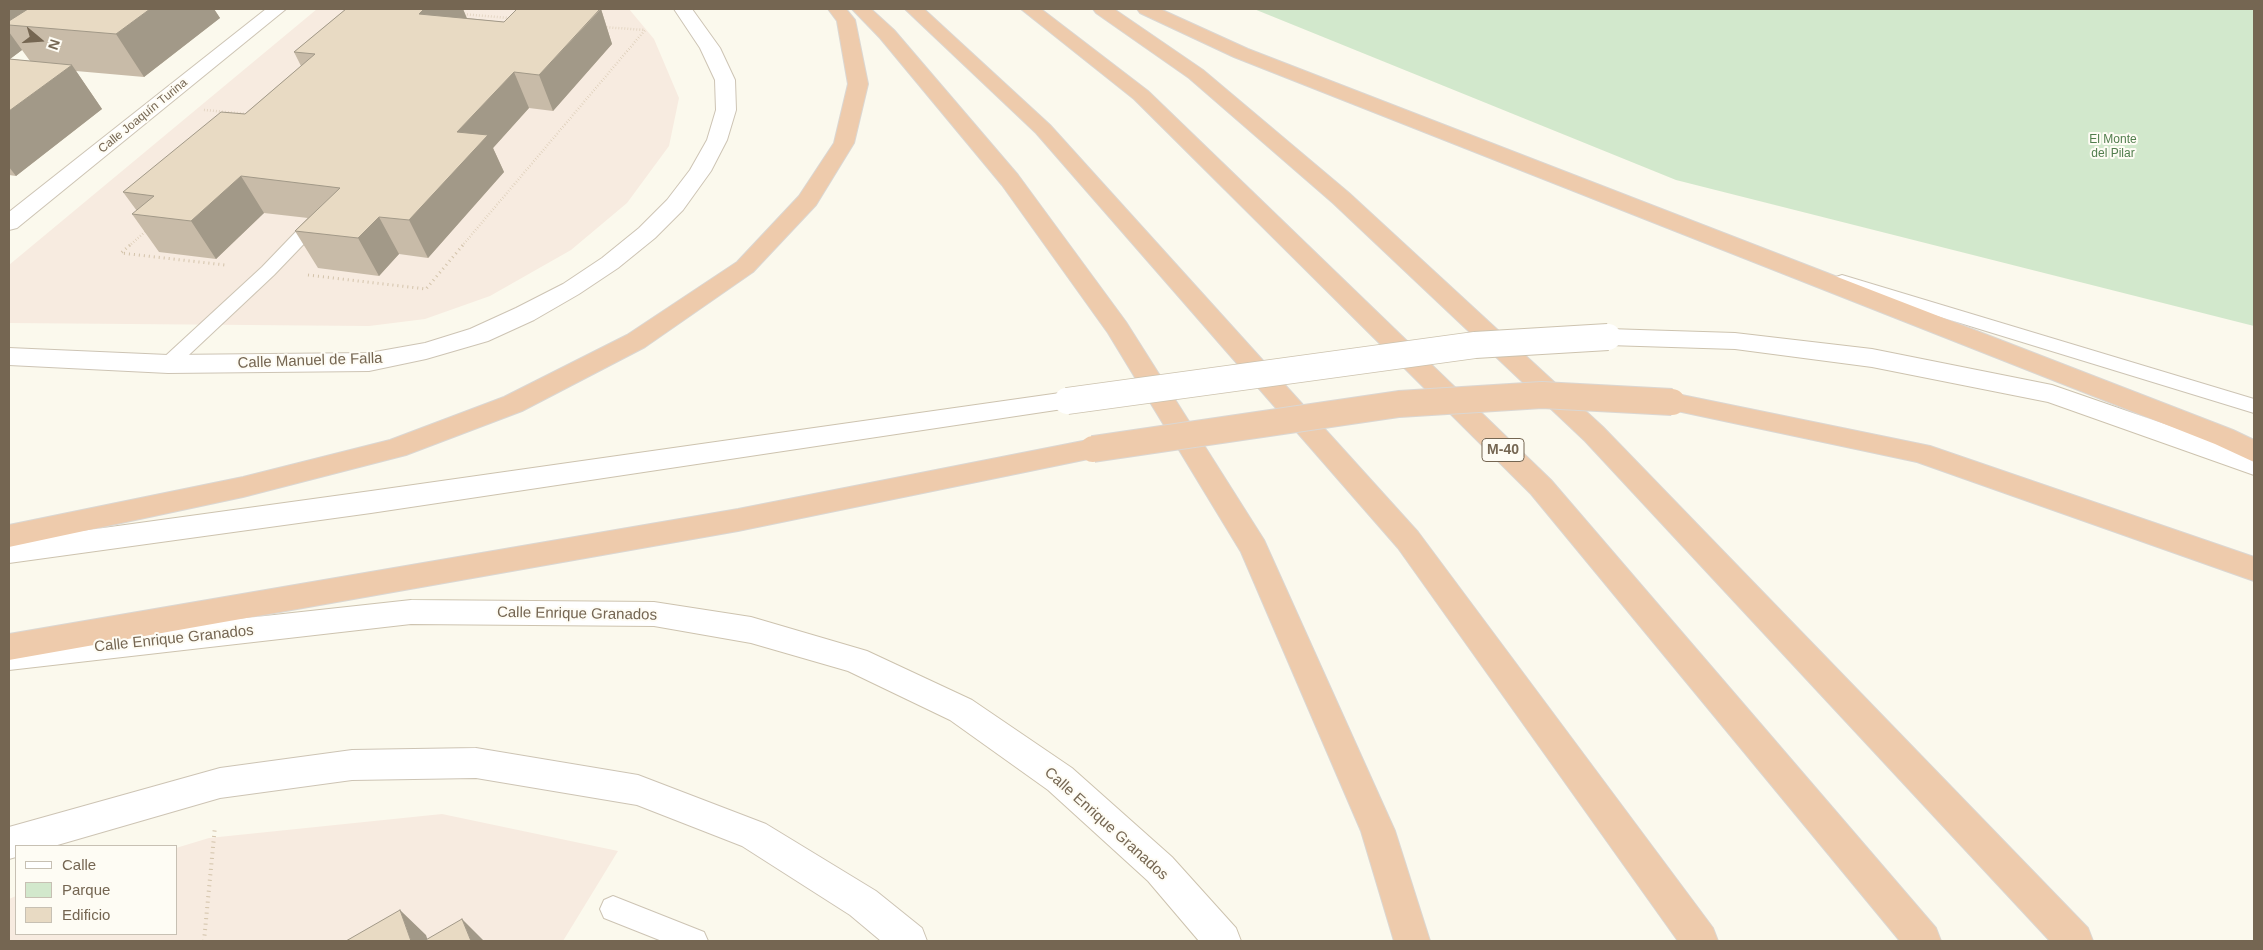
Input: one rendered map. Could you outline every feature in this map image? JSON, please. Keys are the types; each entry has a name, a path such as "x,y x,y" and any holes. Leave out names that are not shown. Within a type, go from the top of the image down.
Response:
{"highway":[{"path":"9,536 243,487 396,448 513,404 636,341 745,267 808,200 844,143 858,84 846,20 837,9"},
{"path":"861,9 887,34 1010,180 1117,328 1254,548 1378,831 1412,941"},
{"path":"914,9 1043,129 1408,540 1700,941"},
{"name":"M-40","path":"1030,9 1140,96 1541,487 1923,941"},
{"path":"1102,9 1196,74 1341,198 1594,434 2075,941"},
{"path":"1146,9 1241,53 2224,437 2254,452"},
{"path":"9,647 738,520 1093,449 1400,404 1542,395 1672,402 1920,454 2254,569"}],"main road":[{"name":"Calle Joaquín Turina","path":"9,223 277,9"},
{"name":"Calle Manuel de Falla","path":"9,357 168,364 368,362 426,351 479,335 525,314 571,289 610,263 647,233 675,205 700,171 717,140 726,110 725,80 710,48 683,9"},
{"path":"9,552 371,502 1067,400 1475,345 1608,337 1735,341 1881,360 2052,394 2254,465"},
{"name":"Calle Enrique Granados","path":"9,657 411,612 654,614 751,630 856,660 961,710 1060,779 1160,869 1223,941"},
{"path":"9,843 220,783 352,765 476,762 638,790 754,835 863,903 909,941"}],"lane":[{"path":"168,364 268,270 317,220"},
{"path":"1776,261 2254,406"},
{"path":"613,909 695,941"}],"path":[{"path":"452,13 519,19"},
{"path":"150,227 121,253 426,289 645,30 596,26"},
{"path":"204,110 249,114"},
{"path":"204,941 220,783"}],"shaded area":[{"path":"317,9 629,9 654,39 679,98 669,146 627,203 571,250 490,296 425,319 369,326 9,323 9,265"},
{"path":"442,814 618,851 563,941 9,941 9,899 15,896 15,935 178,935 178,847 209,838"}],"green space":[{"name":"El Monte del Pilar","path":"1254,9 2254,9 2254,326 1676,180"}],"building":[{"path":"28,9 150,9 116,34 9,25 9,21"},
{"path":"346,9 424,9 419,14 504,22 517,9 600,9 539,75 514,72 457,132 488,135 409,220 379,217 358,238 295,231 340,188 241,176 191,221 132,214 154,196 123,192 221,112 245,114 315,54 294,52"},
{"path":"9,59 72,65 9,111"},
{"path":"400,910 411,941 346,941"},
{"path":"462,919 471,941 424,941"}]}
